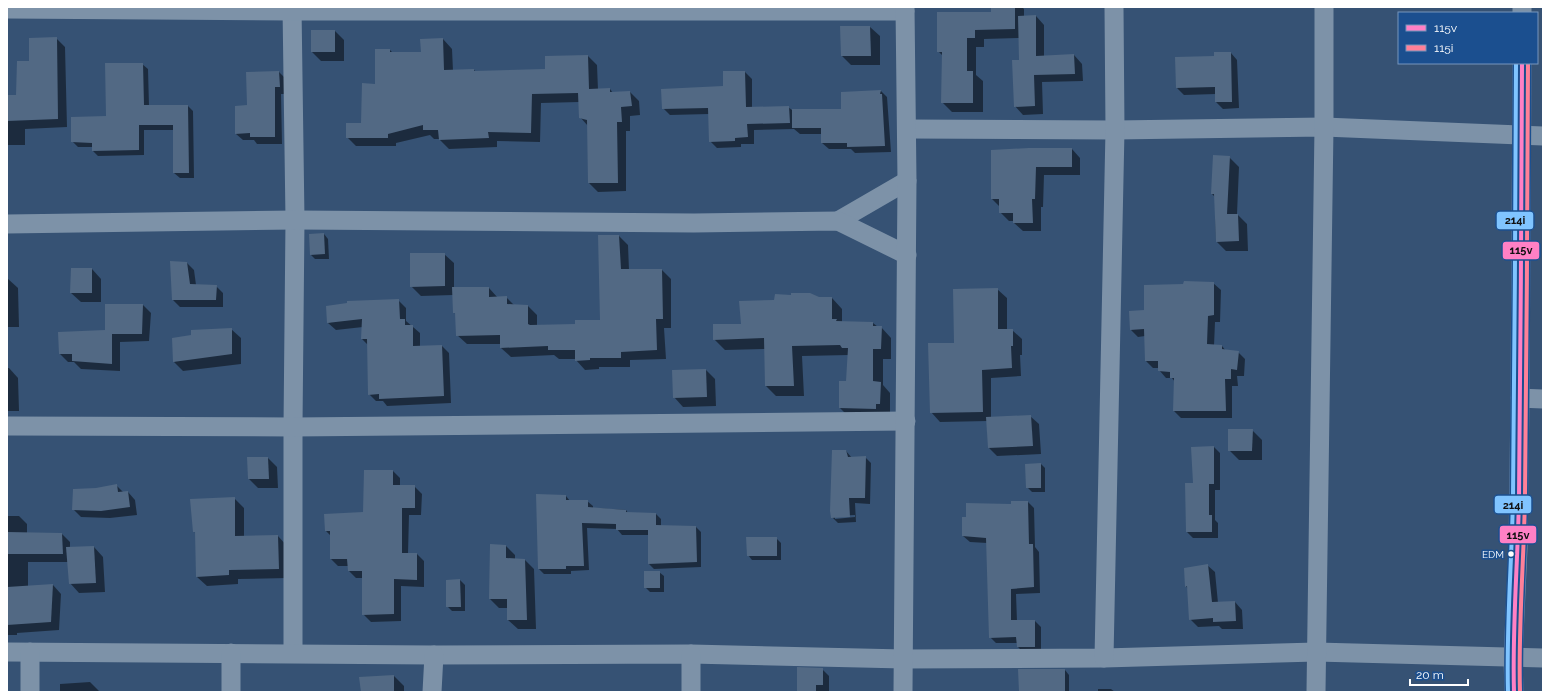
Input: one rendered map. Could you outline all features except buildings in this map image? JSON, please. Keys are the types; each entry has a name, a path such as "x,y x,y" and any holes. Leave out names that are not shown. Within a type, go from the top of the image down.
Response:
{"street":[{"path":"1104,658 1115,130 1114,7"},
{"path":"1316,692 1324,127 1324,7"},
{"path":"7,9 905,9 908,181 906,255 903,692"},
{"path":"292,9 295,220 293,653"},
{"path":"1514,692 1513,658 1518,548 1520,398 1522,64"},
{"path":"907,129 1115,130 1324,127 1543,136"},
{"path":"838,221 908,181"},
{"path":"7,224 295,220 694,223 838,221 906,255"},
{"path":"1520,398 1543,399"},
{"path":"7,426 293,427 906,421"},
{"path":"7,652 434,655 691,654 904,658 1104,658 1316,652 1543,658"},
{"path":"30,652 30,692"},
{"path":"231,653 231,692"},
{"path":"691,654 691,692"},
{"path":"432,692 434,655"}],"transit line":[{"name":"214i","path":"1508,692 1508,643 1513,496 1516,64"},
{"name":"115v","path":"1514,692 1514,643 1519,496 1522,64"},
{"name":"115i","path":"1520,692 1520,643 1525,496 1528,64"}],"place":[{"name":"EDM","path":"1511,554"}]}
